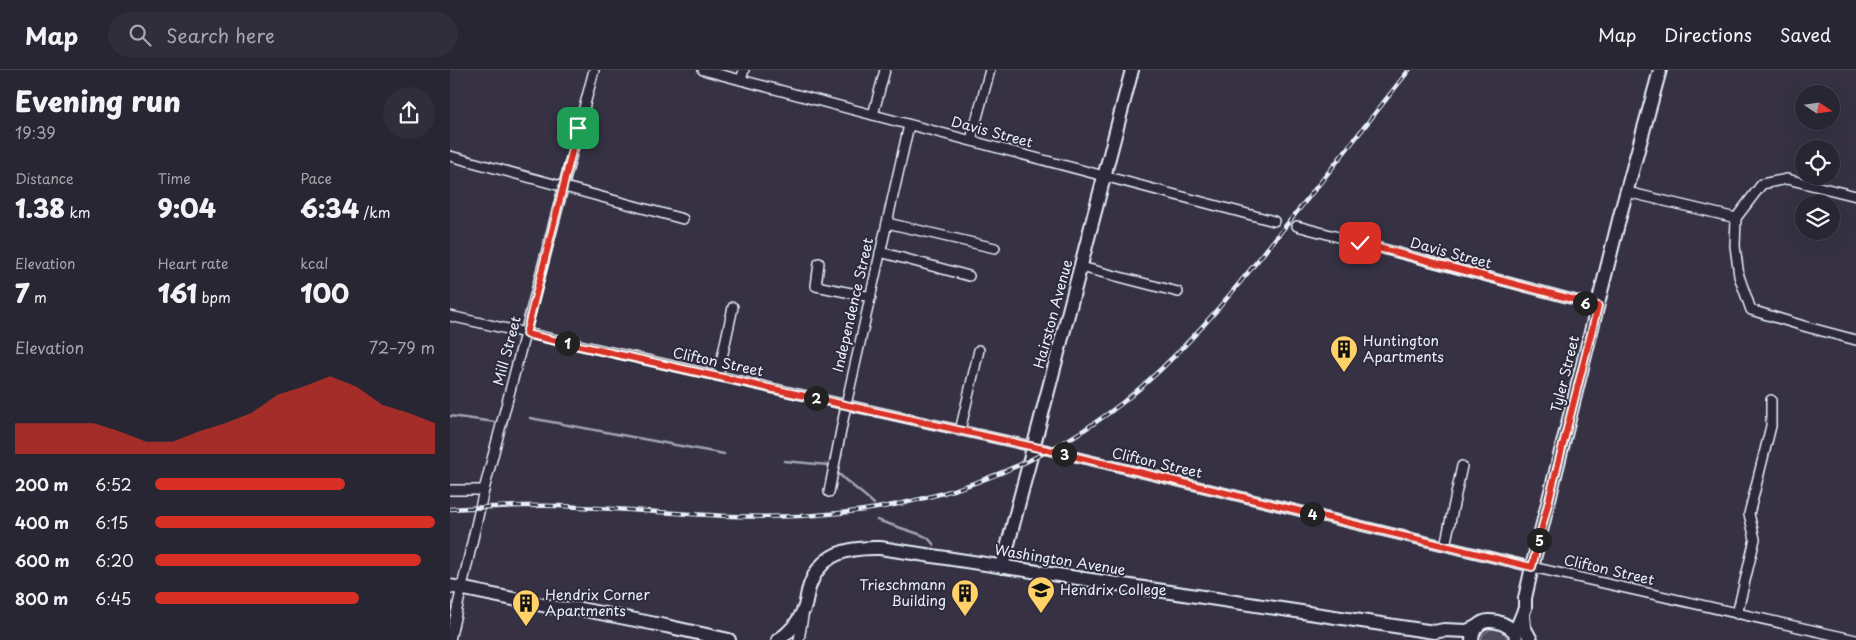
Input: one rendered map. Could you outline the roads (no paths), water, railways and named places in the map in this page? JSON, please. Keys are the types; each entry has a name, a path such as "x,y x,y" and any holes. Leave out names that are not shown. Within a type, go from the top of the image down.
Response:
{"street":[{"name":"Mill Street","path":"450,640 456,587 526,334 594,70"},
{"name":"Davis Street","path":"703,70 1274,221"},
{"path":"741,80 744,70"},
{"path":"873,115 885,70"},
{"path":"971,140 990,70"},
{"name":"Hairston Avenue","path":"1002,567 1032,447 1106,176 1132,70"},
{"name":"Tyler Street","path":"1517,637 1525,608 1525,598 1532,567 1627,192 1660,70"},
{"name":"Independence Street","path":"829,492 846,405 909,125"},
{"path":"450,156 683,219"},
{"path":"1856,196 1786,179 1762,184 1736,218 1735,246 1740,276 1751,310 1856,340"},
{"path":"1627,192 1736,218"},
{"path":"887,223 995,248"},
{"name":"Davis Street","path":"1297,226 1598,306"},
{"path":"880,252 968,276"},
{"path":"819,264 816,286 871,297"},
{"path":"1081,267 1178,292"},
{"path":"718,376 733,307"},
{"name":"Clifton Street","path":"450,316 1032,447 1532,567 1856,640"},
{"path":"960,431 979,350"},
{"path":"1737,614 1755,539 1749,514 1772,426 1771,400"},
{"path":"1445,546 1462,466"},
{"path":"450,490 484,490"},
{"name":"Washington Avenue","path":"804,610 809,588 818,571 830,557 841,552 859,548 880,548 1434,632 1444,630 1467,631 1478,626"},
{"path":"456,587 557,608 580,609 729,640"},
{"name":"Tyler Street","path":"1478,626 1489,621 1497,621 1514,615 1525,598"},
{"path":"778,640 792,628 804,610"},
{"path":"799,640 804,610"},
{"path":"1523,616 1524,627 1531,640"},
{"path":"1497,621 1506,624 1517,637"},
{"path":"1472,640 1473,632 1478,626"},
{"name":"Washington Avenue","path":"1434,632 1438,636 1452,640"}],"waterway":[{"path":"450,416 495,422"},
{"path":"530,418 724,454"},
{"path":"784,461 828,465"},
{"path":"839,474 874,504"},
{"path":"877,520 922,535 928,538 934,545"}],"railway":[{"path":"450,509 545,506 591,507 719,516 816,515 898,504 978,482 1016,466 1053,448 1088,427 1122,403 1143,386 1181,349 1250,270 1409,70"}],"place":[{"name":"Huntington Apartments","path":"1344,373"},
{"name":"Hendrix College","path":"1041,614"},
{"name":"Trieschmann Building","path":"965,617"},
{"name":"Hendrix Corner Apartments","path":"526,627"}]}
